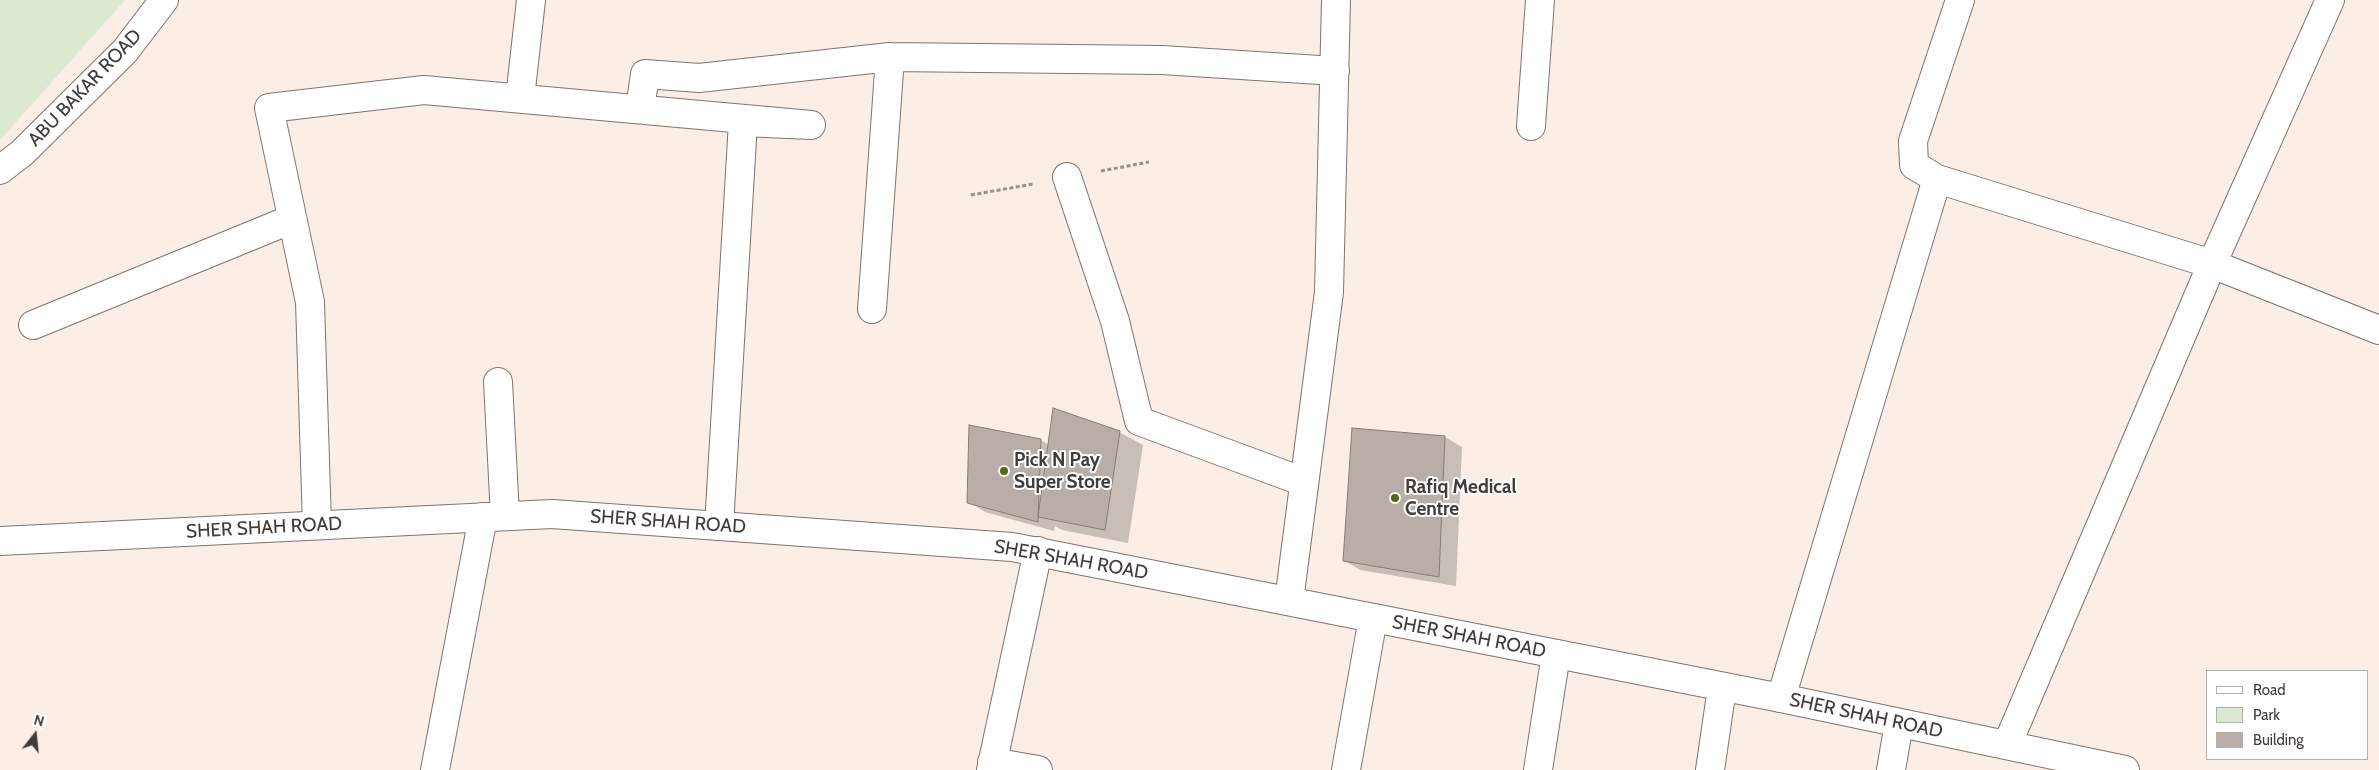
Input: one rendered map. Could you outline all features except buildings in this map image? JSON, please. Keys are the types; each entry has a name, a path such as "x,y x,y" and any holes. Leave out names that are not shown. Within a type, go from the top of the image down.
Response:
{"street":[{"name":"ABU BAKAR ROAD","path":"0,170 22,153 111,64 164,0"},
{"path":"520,98 531,0"},
{"path":"1289,602 1329,292 1336,0"},
{"path":"1531,126 1540,0"},
{"path":"1960,0 1913,141 1914,165 1937,178 2212,264 2379,330"},
{"path":"2007,745 2212,264 2330,0"},
{"path":"640,109 645,74 699,78 890,57 1162,60 1335,72"},
{"path":"872,309 890,57"},
{"path":"317,525 310,302 269,108 424,90 811,125 743,122 718,526"},
{"path":"1067,177 1115,321 1139,421 1304,482"},
{"path":"1781,698 1937,178"},
{"path":"33,325 292,219"},
{"path":"435,770 494,517 498,382"},
{"name":"SHER SHAH ROAD","path":"0,541 552,514 1012,546 1722,688 1781,698 2125,770"},
{"path":"1038,551 991,766 1038,770"},
{"path":"1346,770 1373,618"},
{"path":"1538,770 1556,654"},
{"path":"1710,770 1722,688"},
{"path":"1891,770 1899,723"}],"green space":[{"path":"0,0 125,0 0,140"}],"place":[{"name":"Pick N Pay Super Store","path":"1004,471"},
{"name":"Rafiq Medical Centre","path":"1395,498"}]}
